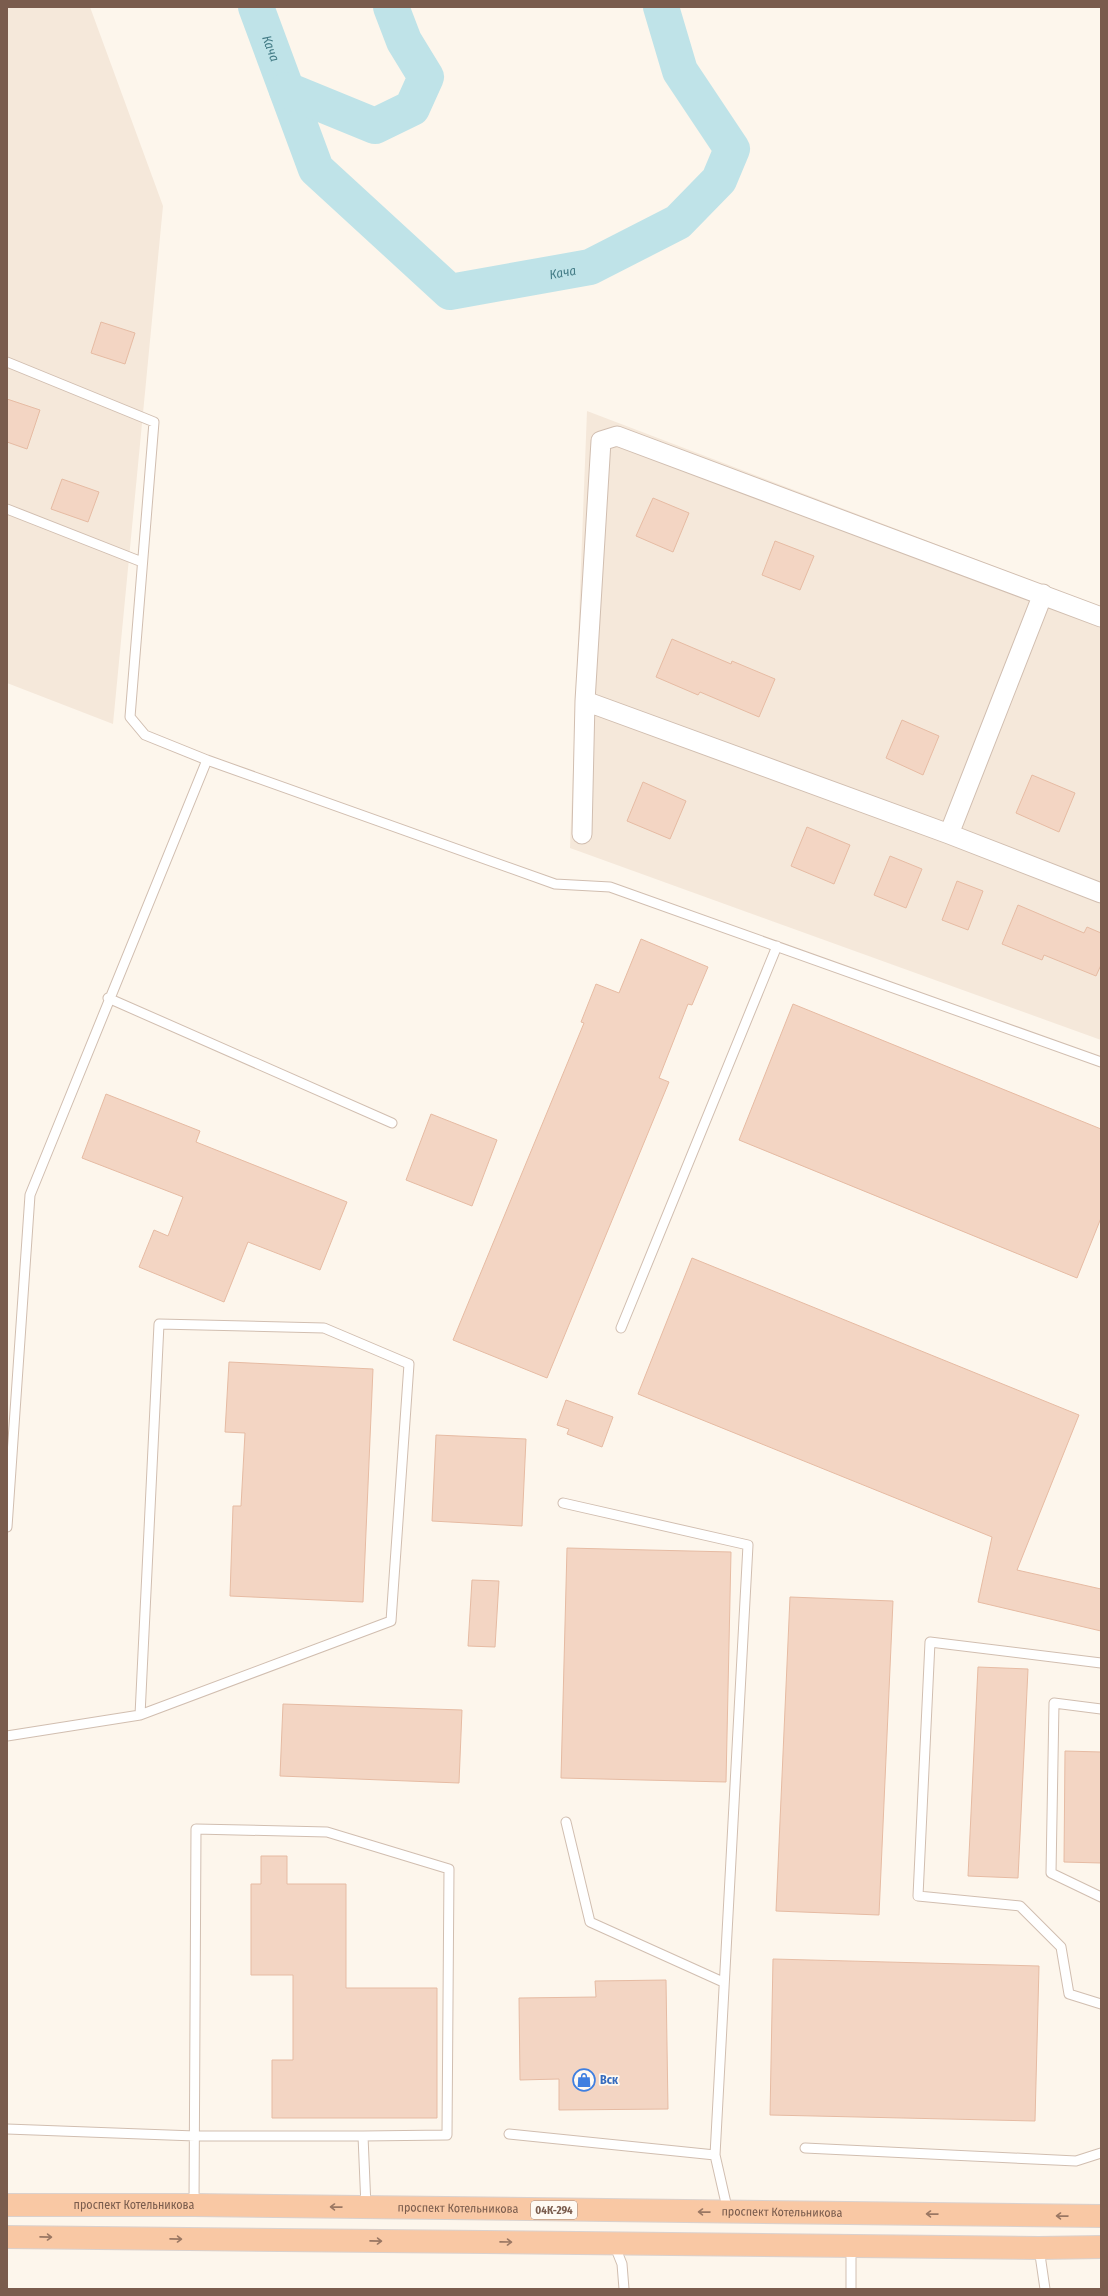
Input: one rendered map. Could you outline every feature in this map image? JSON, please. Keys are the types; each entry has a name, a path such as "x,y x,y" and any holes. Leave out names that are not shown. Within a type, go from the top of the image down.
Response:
{"highway":[{"name":"проспект Котельникова","path":"7,2205 194,2205 1101,2216"},
{"path":"7,2237 1039,2248 1101,2247"}],"street":[{"path":"582,834 585,701 601,441 617,436 1043,594 1101,617"},
{"path":"949,834 1043,594"},
{"path":"585,701 949,834 1101,893"}],"lane":[{"path":"7,362 154,422 130,717 145,735 207,760 555,884 610,887 1101,1062"},
{"path":"7,509 142,562"},
{"path":"7,1527 30,1195 108,998 207,760"},
{"path":"620,1328 777,946"},
{"path":"108,998 392,1123"},
{"path":"7,1736 140,1715 391,1621 409,1364 324,1328 159,1324 140,1715"},
{"path":"563,1503 748,1545 723,1982 715,2156 728,2212"},
{"path":"1101,1663 930,1642 918,1896 1020,1906 1061,1947 1069,1994 1101,2004"},
{"path":"1101,1709 1054,1703 1051,1873 1101,1897"},
{"path":"566,1822 590,1922 723,1982"},
{"path":"7,2129 195,2136 447,2135 449,1869 327,1832 196,1829 195,2136 194,2205"},
{"path":"509,2134 715,2156"},
{"path":"363,2136 366,2207"},
{"path":"805,2148 1076,2161 1101,2153"},
{"path":"613,2243 622,2264 624,2289"},
{"path":"851,2245 851,2289"},
{"path":"1039,2248 1044,2289"}],"shaded area":[{"path":"7,7 90,7 163,206 113,724 7,683"},
{"path":"587,411 1101,607 1101,1040 570,848"}],"building":[{"path":"101,322 135,333 125,364 91,353"},
{"path":"7,399 40,410 27,449 7,442"},
{"path":"62,479 99,492 88,522 51,509"},
{"path":"653,498 689,513 673,552 636,536"},
{"path":"775,541 814,556 800,590 762,575"},
{"path":"672,639 731,664 732,661 775,679 759,717 700,692 698,695 656,677"},
{"path":"902,720 939,736 923,775 886,758"},
{"path":"1032,775 1075,793 1059,832 1016,813"},
{"path":"643,782 686,801 670,839 627,821"},
{"path":"807,827 850,845 834,884 791,866"},
{"path":"890,856 922,869 906,908 874,895"},
{"path":"957,881 983,891 968,930 942,920"},
{"path":"1018,905 1084,933 1087,927 1101,933 1101,965 1096,976 1044,955 1042,960 1002,944"},
{"path":"641,939 708,967 692,1005 688,1004 659,1078 669,1082 547,1378 453,1340 584,1023 581,1022 596,984 619,993"},
{"path":"793,1004 1101,1129 1101,1218 1077,1278 739,1140"},
{"path":"106,1094 200,1131 196,1142 347,1202 320,1270 248,1242 224,1302 139,1267 154,1230 168,1236 183,1197 82,1158"},
{"path":"431,1114 497,1140 472,1206 406,1180"},
{"path":"692,1258 1079,1415 1017,1570 1101,1589 1101,1631 978,1602 992,1537 638,1394"},
{"path":"229,1362 373,1369 363,1602 230,1596 233,1506 241,1506 245,1433 225,1432"},
{"path":"566,1400 613,1417 602,1447 567,1434 569,1429 557,1425"},
{"path":"436,1435 526,1439 522,1526 432,1521"},
{"path":"567,1548 731,1552 726,1782 561,1778"},
{"path":"472,1580 499,1581 495,1647 468,1646"},
{"path":"790,1597 893,1601 879,1915 776,1911"},
{"path":"978,1667 1028,1669 1018,1878 968,1876"},
{"path":"283,1704 462,1710 459,1783 280,1776"},
{"path":"1065,1751 1101,1752 1101,1863 1064,1862"},
{"path":"261,1856 287,1856 287,1884 346,1884 346,1988 437,1988 437,2118 272,2118 272,2060 293,2060 293,1975 251,1975 251,1884 261,1884"},
{"path":"773,1959 1039,1966 1035,2121 770,2115"},
{"path":"666,1980 668,2109 559,2110 559,2079 520,2080 519,1998 596,1997 595,1981"}],"waterway":[{"name":"Кача","path":"256,7 316,169 450,292 590,267 678,222 719,180 732,149 680,71 661,7"},
{"name":"Кача","path":"287,90 375,126 412,108 426,77 404,41 391,7"}],"place":[{"name":"Вск","path":"584,2080"}]}
